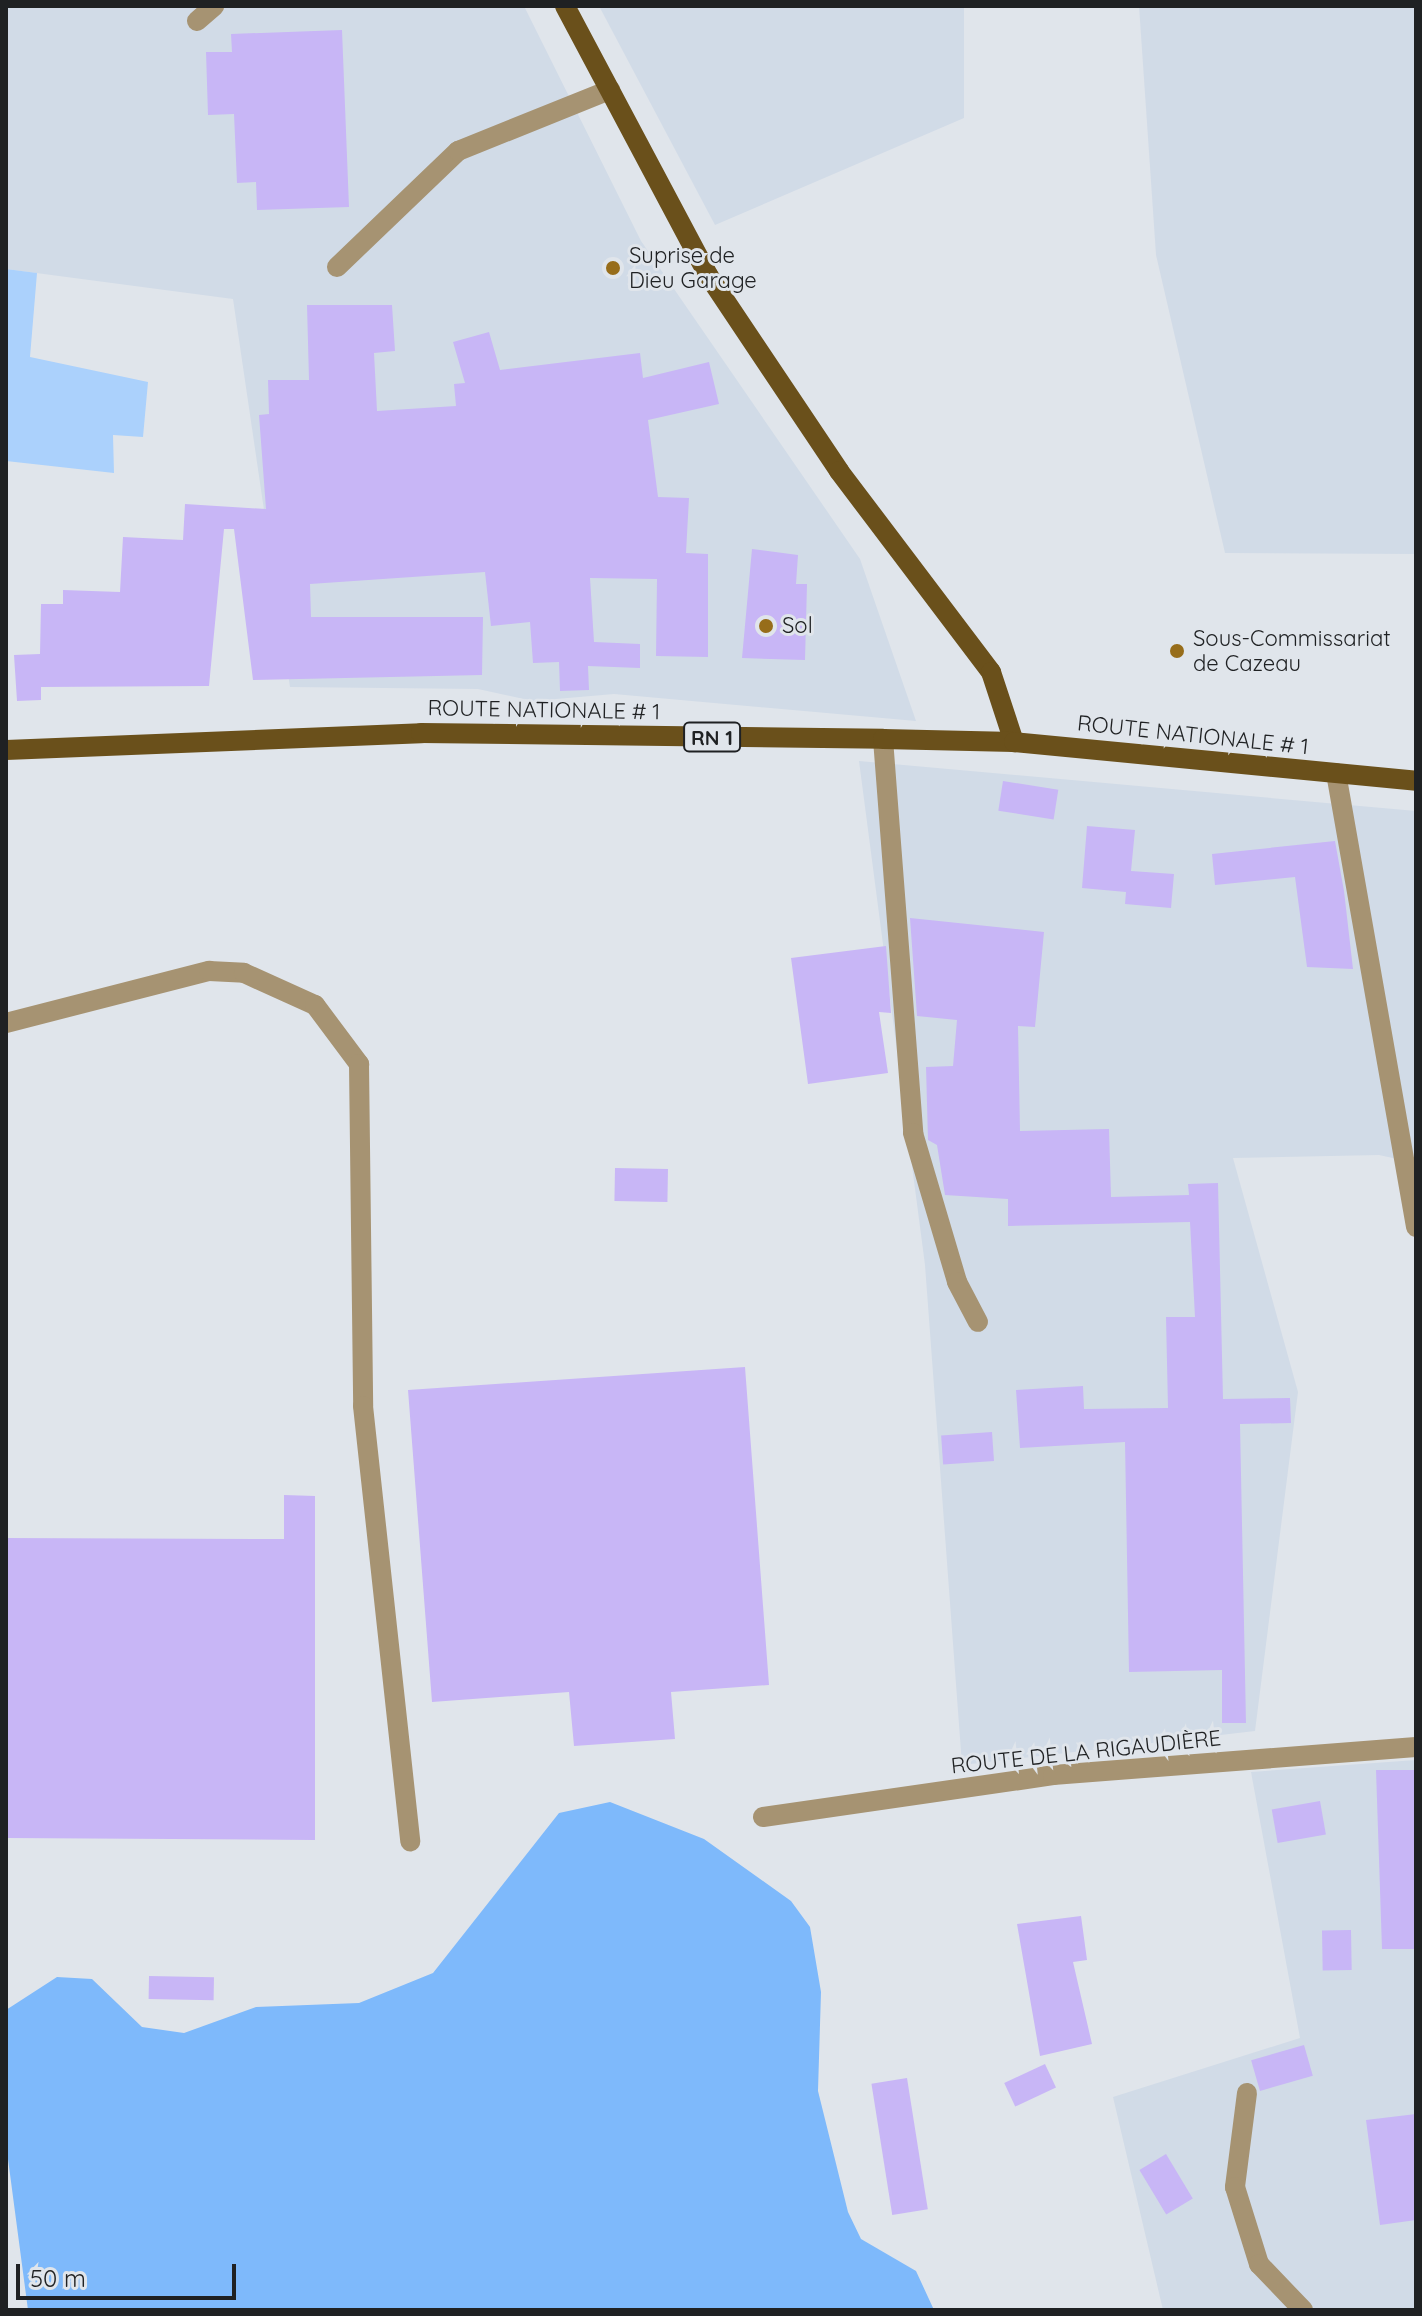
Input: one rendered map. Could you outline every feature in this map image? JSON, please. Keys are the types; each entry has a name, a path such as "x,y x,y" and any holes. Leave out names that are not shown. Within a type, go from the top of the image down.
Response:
{"main road":[{"path":"565,6 708,275 839,471 991,672 1014,742"},
{"name":"ROUTE NATIONALE # 1","path":"6,750 421,733 883,739 1014,742 1416,781"}],"street":[{"path":"197,21 214,6"},
{"path":"337,267 458,151 610,90"},
{"path":"883,739 913,1133 957,1282 978,1322"},
{"path":"1336,773 1416,1227"},
{"path":"6,1023 209,971 244,973 315,1005 359,1064 363,1406 410,1841"},
{"name":"ROUTE DE LA RIGAUDIÈRE","path":"763,1817 1053,1775 1416,1747"},
{"path":"1247,2093 1235,2187 1259,2264 1303,2310"}],"shaded area":[{"path":"6,6 524,6 641,241 860,559 916,721 614,694 533,701 478,689 290,687 233,299 6,269"},
{"path":"599,6 964,6 964,118 715,225"},
{"path":"1139,6 1416,6 1416,554 1225,553 1156,255"},
{"path":"6,269 37,273 30,357 148,382 143,437 113,435 114,473 6,461"},
{"path":"859,761 1416,811 1416,1163 1379,1155 1233,1158 1298,1392 1255,1731 962,1765 925,1265"},
{"path":"1416,1760 1416,2310 1163,2310 1113,2097 1300,2038 1251,1772"},
{"path":"610,1802 704,1839 791,1901 810,1927 821,1992 818,2091 848,2212 861,2239 916,2271 934,2310 28,2310 6,2144 6,2010 57,1977 92,1979 142,2027 184,2033 256,2007 359,2003 433,1973 559,1813"}],"building":[{"path":"342,30 349,207 257,210 256,182 237,183 234,114 208,115 206,52 232,52 231,34"},
{"path":"307,305 392,305 395,351 374,353 377,411 456,406 454,384 465,383 453,342 489,332 500,370 640,353 643,378 709,362 719,404 648,420 658,497 689,498 686,553 708,554 708,657 656,656 657,579 590,578 594,642 640,644 640,668 588,666 589,690 560,691 559,662 533,663 530,622 491,626 485,572 310,584 311,617 483,617 482,675 253,680 234,529 224,529 209,686 41,687 41,700 17,701 14,655 40,654 41,604 63,604 63,590 120,592 123,537 183,540 185,504 266,509 259,415 269,414 268,380 309,380"},
{"path":"752,549 798,555 796,584 807,584 805,660 742,658"},
{"path":"1003,781 1058,790 1054,819 998,811"},
{"path":"1087,826 1135,830 1131,871 1174,874 1171,908 1125,904 1126,892 1082,888"},
{"path":"1335,841 1353,969 1307,967 1295,877 1215,885 1212,854"},
{"path":"910,918 1044,932 1035,1027 1018,1026 1020,1131 1109,1129 1111,1197 1189,1195 1188,1184 1218,1183 1223,1399 1290,1398 1291,1423 1240,1424 1246,1723 1222,1723 1222,1670 1129,1672 1125,1442 1020,1448 1016,1390 1083,1386 1084,1409 1168,1408 1166,1317 1195,1317 1190,1222 1008,1226 1008,1199 945,1195 937,1145 928,1140 926,1067 953,1066 957,1020 917,1016"},
{"path":"886,946 891,1013 879,1012 888,1073 808,1084 791,958"},
{"path":"615,1168 668,1169 667,1202 614,1201"},
{"path":"745,1367 769,1685 671,1692 675,1739 574,1746 569,1692 432,1702 408,1390"},
{"path":"992,1432 994,1461 943,1464 941,1436"},
{"path":"284,1495 315,1496 315,1840 6,1838 6,1538 284,1539"},
{"path":"1376,1770 1416,1770 1416,1949 1382,1949"},
{"path":"1320,1801 1326,1834 1278,1843 1272,1810"},
{"path":"1081,1916 1087,1960 1073,1962 1092,2044 1040,2056 1017,1924"},
{"path":"1351,1930 1352,1970 1323,1971 1322,1931"},
{"path":"149,1976 214,1977 214,2000 149,1999"},
{"path":"1304,2045 1313,2076 1260,2091 1251,2060"},
{"path":"1045,2064 1056,2088 1015,2107 1004,2083"},
{"path":"907,2078 928,2209 892,2215 871,2084"},
{"path":"1416,2114 1416,2220 1380,2225 1366,2120"},
{"path":"1166,2154 1193,2199 1166,2215 1139,2170"}],"place":[{"name":"Suprise de Dieu Garage","path":"613,268"},
{"name":"Sol","path":"766,626"},
{"name":"Sous-Commissariat de Cazeau","path":"1177,651"}]}
